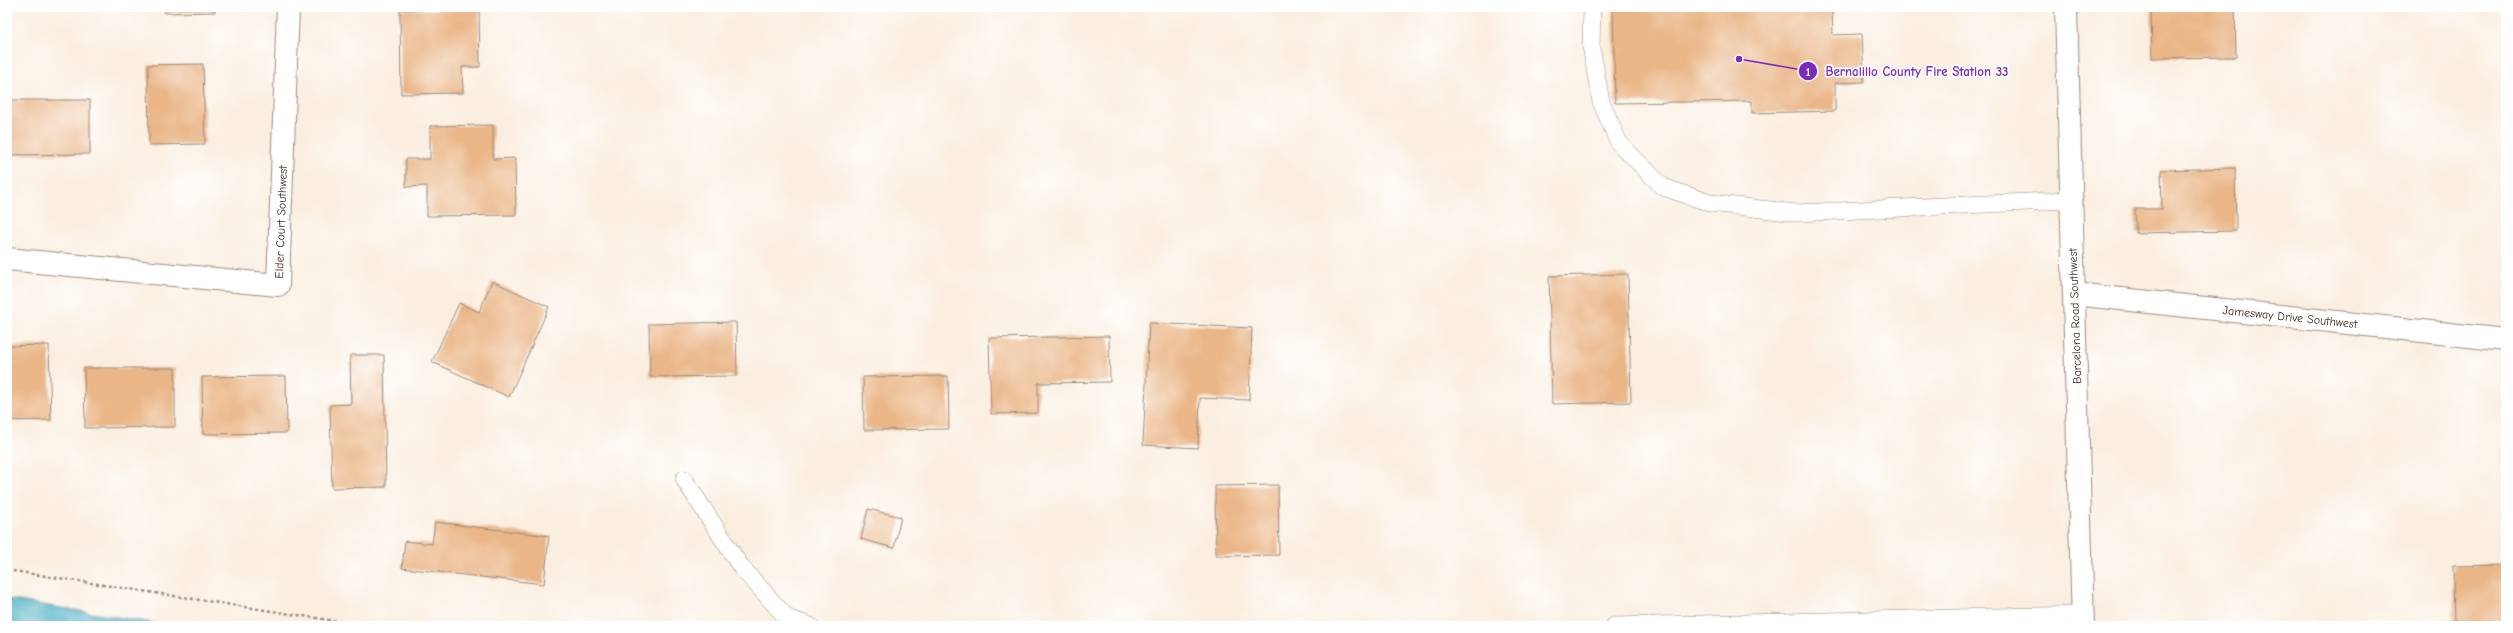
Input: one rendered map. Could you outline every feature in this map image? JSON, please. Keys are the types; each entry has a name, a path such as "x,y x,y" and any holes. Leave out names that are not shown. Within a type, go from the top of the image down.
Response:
{"street":[{"name":"Elder Court Southwest","path":"7,259 278,285 288,7"},
{"name":"Barcelona Road Southwest","path":"2066,7 2083,621"},
{"name":"Jamesway Drive Southwest","path":"2074,294 2506,340"}],"lane":[{"path":"1592,7 1591,46 1601,102 1618,143 1663,187 1710,203 1796,213 2071,200"},
{"path":"684,479 741,567 787,618 810,626"},
{"path":"1614,626 2083,621"}],"path":[{"path":"7,570 368,626"}],"water":[{"path":"7,599 173,626 7,626"}],"building":[{"path":"165,7 215,7 215,12 165,13"},
{"path":"1613,7 1832,7 1833,35 1862,34 1864,82 1835,83 1835,111 1752,113 1752,101 1615,103"},
{"path":"2151,7 2235,7 2236,57 2152,58"},
{"path":"479,9 480,67 462,67 463,93 401,94 400,10"},
{"path":"203,64 205,144 149,145 148,65"},
{"path":"9,100 90,100 90,154 8,155"},
{"path":"493,125 493,159 515,158 516,215 427,216 427,186 406,187 406,159 430,159 430,126"},
{"path":"2235,168 2236,231 2136,233 2135,209 2162,209 2161,170"},
{"path":"1628,274 1631,402 1552,404 1549,276"},
{"path":"492,281 549,307 509,397 432,362 459,303 479,312"},
{"path":"736,322 737,376 650,377 649,324"},
{"path":"1149,323 1252,328 1249,400 1200,398 1198,448 1143,445"},
{"path":"1109,336 1110,382 1038,383 1038,413 991,414 989,338"},
{"path":"49,345 51,420 7,421 7,346"},
{"path":"350,355 384,355 386,487 332,488 330,405 351,404"},
{"path":"84,368 175,368 175,427 85,428"},
{"path":"286,376 287,433 203,434 202,377"},
{"path":"948,376 949,429 864,430 863,377"},
{"path":"1278,485 1279,555 1216,556 1215,486"},
{"path":"868,509 901,517 894,548 861,539"},
{"path":"435,522 549,536 544,584 402,568 405,541 432,544"},
{"path":"2506,565 2506,626 2454,626 2453,566"}],"place":[{"name":"Bernalillo County Fire Station 33","path":"1739,59"}]}
